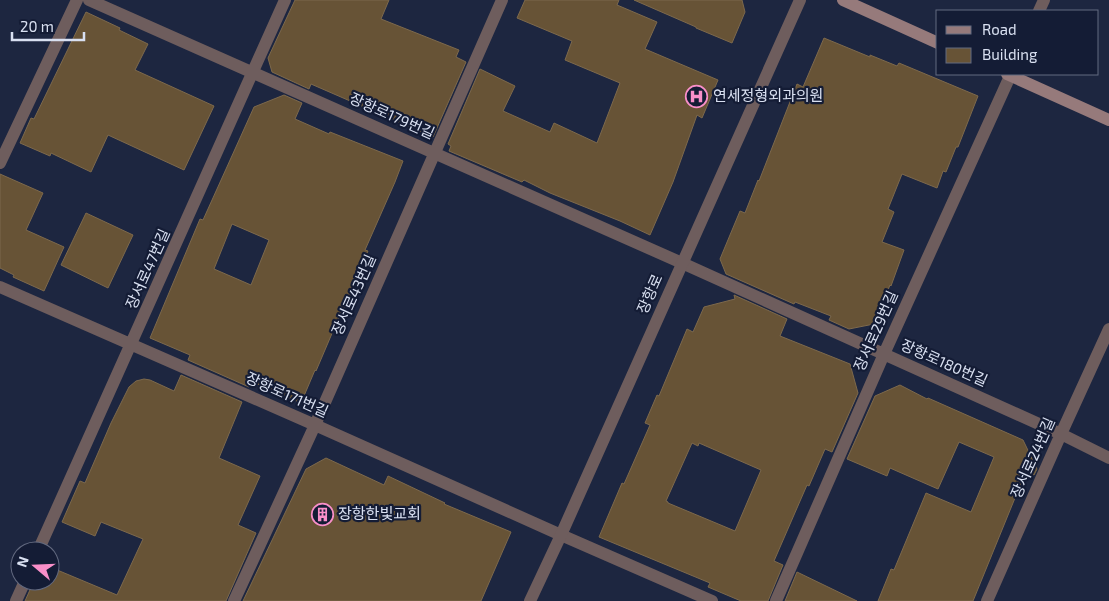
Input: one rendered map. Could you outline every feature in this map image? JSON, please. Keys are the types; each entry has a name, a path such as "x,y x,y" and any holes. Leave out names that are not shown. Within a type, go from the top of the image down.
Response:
{"main road":[{"path":"843,0 936,42"},
{"path":"1011,75 1109,120"}],"street":[{"path":"0,163 77,0"},
{"name":"장항로179번길","path":"89,0 682,263"},
{"name":"장서로47번길","path":"43,541 285,0"},
{"name":"장서로43번길","path":"234,601 315,425 502,0"},
{"name":"장항로","path":"530,601 800,0"},
{"name":"장서로29번길","path":"776,601 1009,75"},
{"name":"장항로180번길","path":"682,263 1061,434 1109,458"},
{"name":"장항로171번길","path":"0,287 712,601"},
{"name":"장서로24번길","path":"987,601 1109,329"}],"building":[{"path":"295,0 389,0 381,19 459,50 456,57 466,62 433,137 311,84 309,89 272,72 268,58"},
{"path":"525,0 619,0 617,5 657,22 645,49 718,80 702,118 697,115 673,182 650,235 550,193 524,180 522,182 449,151 451,146 448,144 480,69 515,86 503,111 550,132 554,123 597,143 620,83 565,60 572,41 517,18"},
{"path":"634,0 742,0 745,12 732,43"},
{"path":"86,12 148,44 135,70 214,106 184,170 108,135 91,172 51,153 50,156 20,143 31,118 34,119"},
{"path":"824,38 897,66 899,63 978,96 958,147 956,147 946,172 943,171 937,188 902,174 888,209 894,212 882,242 904,250 874,324 849,329 829,320 831,316 795,302 794,304 726,274 720,259 740,211 745,213 797,84 803,87"},
{"path":"284,95 302,103 295,119 329,134 330,132 403,161 365,250 368,251 352,286 354,287 341,318 339,317 301,403 251,381 249,387 188,360 190,355 150,338 200,219 203,220 254,107","holes":["232,224 269,240 251,285 214,269"]},
{"path":"0,174 43,193 26,230 64,247 44,291 13,277 14,275 0,268"},
{"path":"86,213 133,235 108,288 61,265"},
{"path":"734,295 787,319 780,336 850,364 858,393 832,452 825,449 809,486 807,485 774,561 783,565 768,601 741,601 708,587 710,583 599,537 650,425 645,423 657,395 659,396 687,329 693,332 704,307 735,299","holes":["692,443 698,446 699,443 761,470 735,531 666,501"]},
{"path":"181,375 242,402 219,458 260,476 238,525 256,533 226,601 25,601 30,591 60,591 60,571 117,595 143,539 101,522 95,536 62,522 80,481 85,483 129,387 136,381 144,379 174,391"},
{"path":"900,385 927,399 1023,440 1037,469 1034,475 1026,471 973,601 878,601 891,569 894,570 926,493 971,512 994,457 959,442 938,489 890,468 887,476 847,459 875,396"},
{"path":"326,458 384,485 388,476 444,504 511,532 481,601 243,601 306,469"},
{"path":"797,572 857,601 785,601"}],"place":[{"name":"연세정형외과의원","path":"697,96"},
{"name":"장항한빛교회","path":"322,514"}]}
